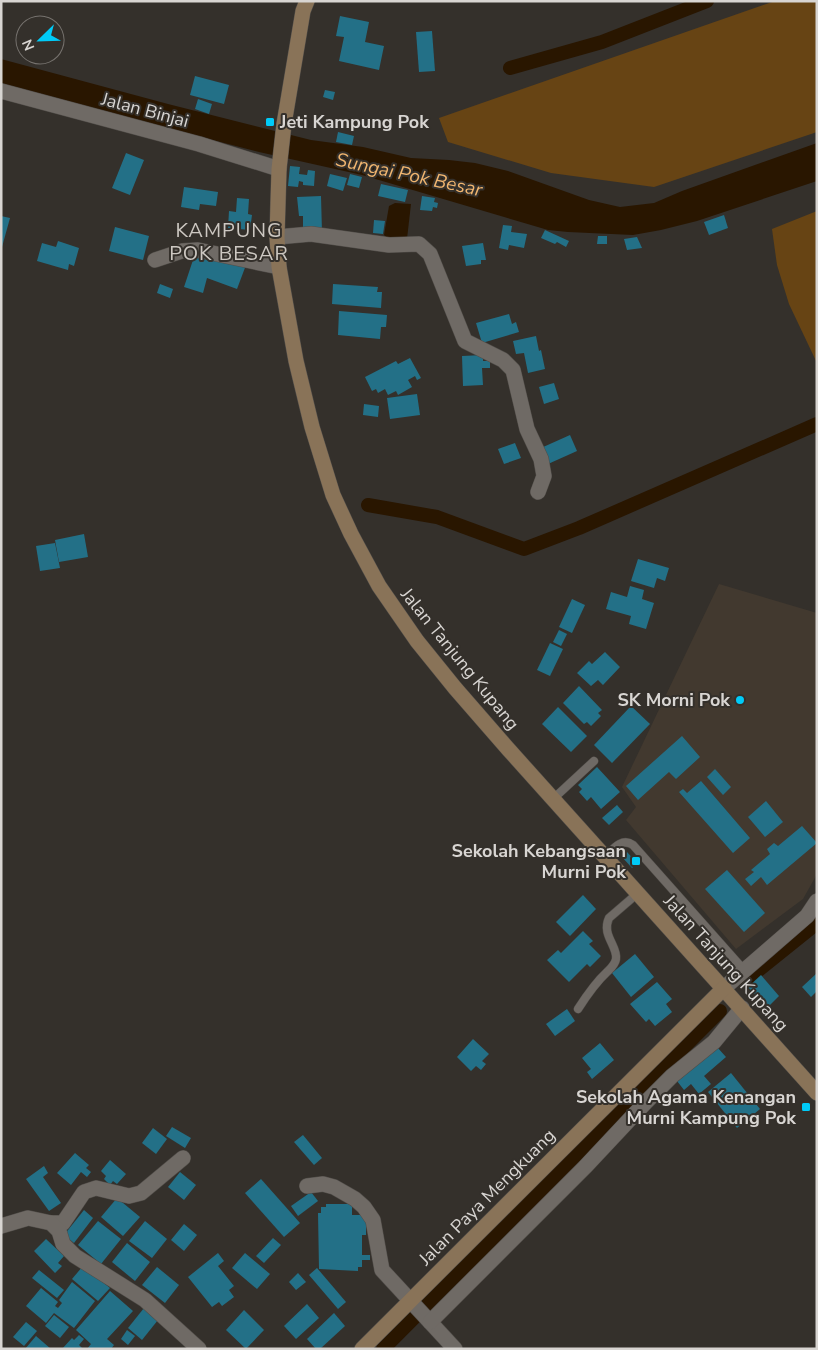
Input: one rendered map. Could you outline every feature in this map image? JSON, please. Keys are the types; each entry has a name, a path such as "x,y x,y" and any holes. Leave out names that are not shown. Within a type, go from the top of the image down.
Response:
{"main road":[{"name":"Jalan Tanjung Kupang","path":"307,1 303,11 284,124 279,168 276,237 279,267 296,361 312,427 333,495 379,586 417,641 503,743 817,1093"},
{"name":"Jalan Paya Mengkuang","path":"362,1349 724,988"}],"street":[{"name":"Jalan Binjai","path":"1,91 199,144 279,168"},
{"path":"276,237 316,234 389,245 420,244 425,248 435,266 465,341 503,360 513,370 527,430 541,458 544,476 538,492"},
{"path":"155,260 182,251 198,250 279,267"},
{"path":"724,988 807,916 817,900"},
{"path":"428,1320 585,1167 672,1076 714,1042 742,1008"},
{"path":"1,1226 28,1218 51,1223 63,1223 84,1192 96,1188 129,1196 141,1192 183,1158"},
{"path":"307,1186 324,1184 355,1199 364,1207 373,1220 382,1270 455,1349"},
{"path":"51,1223 59,1231 63,1244 75,1256 146,1300 199,1349"}],"lane":[{"path":"553,799 594,761"},
{"path":"605,856 622,842 630,842 744,970"},
{"path":"578,1009 589,991 615,965 616,954 607,931 609,918 638,893"}],"shaded area":[{"path":"775,1 817,1 817,132 654,187 551,173 448,142 439,118"},
{"path":"817,211 817,363 789,304 777,265 772,229"},
{"name":"SK Morni Pok","path":"719,584 817,613 817,874 803,899 736,949 626,820 636,807 622,787"}],"water":[{"name":"Sungai Pok Besar","path":"1,59 15,63 15,65 23,65 311,140 363,147 411,158 475,163 508,171 589,200 620,207 654,203 682,191 817,143 817,181 697,221 661,230 633,235 548,230 362,175 259,152 1,85"},
{"path":"395,203 411,204 407,239 386,237 384,235 389,206"}],"building":[{"path":"340,16 369,22 365,42 384,46 379,70 339,61 344,37 336,36"},
{"path":"432,31 435,71 419,72 416,32"},
{"path":"195,76 229,85 224,104 190,95"},
{"path":"325,90 335,92 333,100 323,97"},
{"path":"198,99 212,104 209,114 195,109"},
{"path":"338,132 354,136 352,145 336,142"},
{"path":"126,153 144,160 130,195 112,188"},
{"path":"290,166 300,167 299,174 307,175 308,170 315,171 314,186 303,185 303,182 299,181 298,187 288,186"},
{"path":"330,174 347,178 343,191 327,186"},
{"path":"350,174 362,177 359,188 347,185"},
{"path":"381,184 408,190 405,202 378,196"},
{"path":"184,187 218,192 216,206 200,204 199,210 181,207"},
{"path":"321,196 322,232 303,232 303,216 299,216 297,197"},
{"path":"422,196 435,198 434,202 438,203 437,208 433,207 432,211 420,210"},
{"path":"237,198 249,199 248,214 252,215 250,230 228,228 229,211 236,212"},
{"path":"724,215 728,228 709,235 704,222"},
{"path":"1,216 10,218 2,247 1,247"},
{"path":"374,220 385,221 383,234 373,233"},
{"path":"503,225 512,226 511,232 527,234 524,248 509,245 508,250 499,248"},
{"path":"115,227 149,236 143,260 109,251"},
{"path":"545,230 569,241 566,247 557,242 555,244 541,238"},
{"path":"598,236 607,236 607,244 597,244"},
{"path":"637,237 642,248 627,250 624,239"},
{"path":"58,241 79,248 74,266 69,264 68,270 37,261 42,243 56,247"},
{"path":"483,243 486,260 481,260 481,264 466,266 462,246"},
{"path":"195,254 246,265 237,289 207,278 203,293 184,287"},
{"path":"160,284 173,289 170,298 157,293"},
{"path":"333,284 378,287 377,292 382,292 381,308 332,304"},
{"path":"339,311 387,315 386,327 381,327 380,339 338,335"},
{"path":"509,314 512,324 516,322 519,332 482,343 476,323"},
{"path":"536,336 545,369 528,373 524,353 516,354 513,341"},
{"path":"483,355 483,361 490,361 490,368 482,368 483,385 463,386 462,356"},
{"path":"410,358 421,378 417,380 415,376 408,380 412,387 398,395 396,391 388,395 385,389 378,393 376,389 372,391 365,377 396,361 398,364"},
{"path":"554,383 559,399 544,404 539,387"},
{"path":"417,394 420,415 390,419 387,398"},
{"path":"364,404 379,406 378,417 363,415"},
{"path":"570,435 577,451 548,464 541,448"},
{"path":"515,443 521,458 504,464 498,449"},
{"path":"84,534 88,557 59,562 55,540"},
{"path":"55,543 60,568 40,571 36,546"},
{"path":"638,559 669,568 665,581 657,578 654,588 631,581"},
{"path":"630,586 644,590 642,599 654,603 646,629 629,624 631,616 606,609 611,592 627,597"},
{"path":"572,599 585,605 572,633 559,627"},
{"path":"559,630 567,634 561,646 553,642"},
{"path":"550,643 563,649 550,676 537,670"},
{"path":"605,652 620,667 603,685 598,680 591,686 577,673 589,661 592,664"},
{"path":"579,686 602,710 598,713 601,716 591,726 587,722 584,724 563,703"},
{"path":"631,706 650,724 612,763 594,745"},
{"path":"558,707 587,736 571,752 542,724"},
{"path":"682,736 700,757 676,779 669,772 638,800 626,786"},
{"path":"597,767 620,792 601,809 591,797 587,801 579,792 582,789 578,785"},
{"path":"715,769 731,787 723,795 707,777"},
{"path":"701,781 750,838 733,853 679,792 683,789 687,793"},
{"path":"766,801 783,822 765,837 748,817"},
{"path":"617,805 623,812 609,825 602,818"},
{"path":"802,826 817,843 767,885 761,877 751,886 745,879 754,872 751,870 770,854 767,849 774,843 778,846"},
{"path":"627,852 637,863 632,868 622,857"},
{"path":"727,870 765,913 744,932 705,889"},
{"path":"583,895 596,909 570,936 556,922"},
{"path":"583,931 593,941 589,944 601,956 590,967 587,964 569,982 547,960 558,950 561,953"},
{"path":"635,954 654,977 631,997 612,973"},
{"path":"817,973 817,991 811,997 802,987"},
{"path":"761,975 779,996 767,1008 748,987"},
{"path":"657,982 672,999 666,1004 672,1012 655,1026 649,1019 646,1022 630,1004"},
{"path":"567,1009 575,1021 555,1036 546,1024"},
{"path":"473,1039 489,1054 482,1061 486,1064 481,1070 476,1066 471,1071 457,1057"},
{"path":"600,1043 614,1060 592,1079 587,1072 591,1069 582,1058"},
{"path":"717,1047 726,1057 704,1076 711,1084 699,1094 691,1084 684,1090 677,1081"},
{"path":"731,1073 760,1109 737,1128 708,1092"},
{"path":"172,1127 191,1138 185,1148 166,1136"},
{"path":"153,1128 167,1139 156,1154 142,1143"},
{"path":"303,1135 322,1158 314,1165 294,1142"},
{"path":"75,1153 89,1165 86,1168 91,1172 87,1177 81,1172 71,1185 57,1173"},
{"path":"110,1160 126,1174 117,1184 113,1181 110,1185 104,1179 106,1176 101,1171"},
{"path":"44,1166 48,1173 43,1177 61,1203 49,1211 26,1179"},
{"path":"180,1172 196,1185 184,1200 168,1187"},
{"path":"261,1179 300,1223 284,1237 245,1193"},
{"path":"311,1192 318,1201 298,1216 291,1206"},
{"path":"117,1198 140,1217 123,1236 101,1217"},
{"path":"326,1204 352,1204 352,1215 366,1215 366,1235 362,1235 362,1255 370,1255 370,1260 362,1260 362,1267 358,1267 358,1271 319,1269 318,1213 321,1213 321,1207 326,1207"},
{"path":"84,1210 93,1218 74,1243 64,1235"},
{"path":"98,1221 121,1239 101,1264 78,1245"},
{"path":"145,1221 167,1239 152,1258 129,1241"},
{"path":"184,1224 197,1235 184,1251 171,1240"},
{"path":"273,1238 281,1245 264,1263 256,1256"},
{"path":"46,1239 64,1256 58,1263 62,1266 55,1273 34,1251"},
{"path":"127,1243 150,1262 135,1281 112,1262"},
{"path":"218,1253 224,1261 218,1266 234,1286 229,1290 234,1297 222,1306 219,1302 212,1307 188,1277"},
{"path":"245,1253 270,1274 257,1289 232,1268"},
{"path":"83,1266 110,1288 98,1301 72,1279"},
{"path":"157,1267 179,1285 165,1303 142,1285"},
{"path":"317,1268 346,1302 338,1309 309,1275"},
{"path":"39,1270 64,1290 57,1298 32,1278"},
{"path":"298,1273 306,1282 296,1290 289,1282"},
{"path":"72,1282 95,1301 74,1328 54,1313 46,1323 26,1306 41,1288 58,1302 55,1306 58,1308 62,1303 59,1300"},
{"path":"110,1291 133,1311 107,1339 114,1345 111,1349 87,1349 91,1344 76,1330"},
{"path":"307,1304 319,1318 296,1339 284,1326"},
{"path":"144,1308 158,1320 142,1340 128,1328"},
{"path":"244,1310 264,1330 246,1349 226,1330"},
{"path":"334,1313 345,1326 320,1349 316,1349 307,1339"},
{"path":"54,1315 69,1327 60,1338 45,1326"},
{"path":"26,1322 37,1331 24,1346 13,1337"},
{"path":"127,1330 135,1336 128,1345 121,1339"},
{"path":"79,1335 84,1339 79,1345 83,1349 62,1349 72,1338 74,1340"},
{"path":"36,1336 51,1349 25,1349"}],"waterway":[{"path":"510,68 602,42 707,1"},
{"path":"368,505 437,517 524,549 579,528 817,424"},
{"path":"746,980 817,923"},
{"path":"383,1349 720,1011"}],"place":[{"name":"Jeti Kampung Pok","path":"270,122"},
{"name":"SK Morni Pok","path":"740,700"},
{"name":"Sekolah Kebangsaan Murni Pok","path":"636,861"},
{"name":"Sekolah Agama Kenangan Murni Kampung Pok","path":"806,1107"}],"district":[{"name":"KAMPUNG POK BESAR","path":"229,242"}]}
